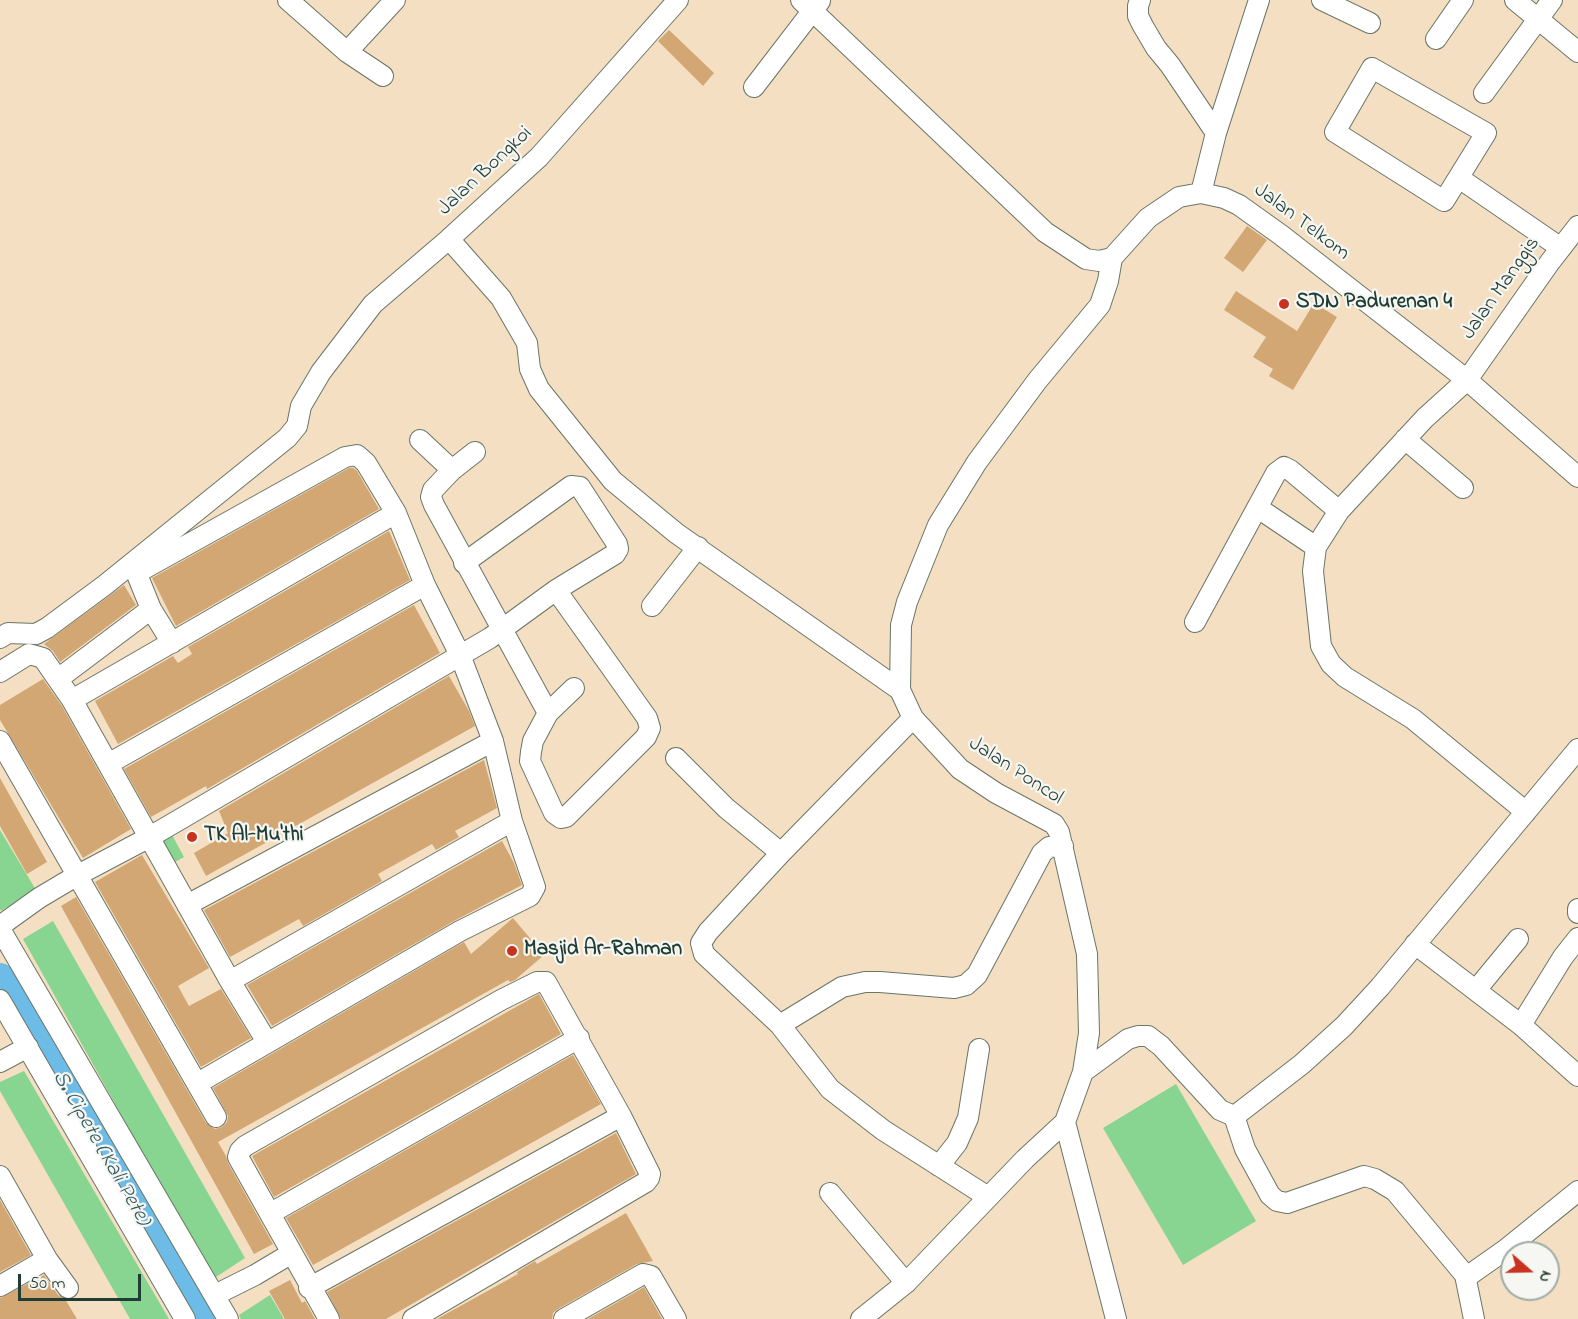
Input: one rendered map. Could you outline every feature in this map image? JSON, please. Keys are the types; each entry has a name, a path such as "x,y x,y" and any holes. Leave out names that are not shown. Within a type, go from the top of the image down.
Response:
{"street":[{"path":"288,0 347,52 383,76"},
{"path":"347,52 395,0"},
{"name":"Jalan Bongkoi","path":"0,638 8,633 36,634 47,628 105,585 287,438 297,426 302,406 321,372 373,304 539,157 678,0"},
{"path":"1140,0 1138,16 1147,33 1216,133"},
{"path":"754,87 811,3 851,48 1045,232 1086,259 1099,261 1112,258 1148,218 1179,197 1201,193 1216,133 1259,0"},
{"path":"1322,0 1370,23"},
{"path":"1436,39 1463,0"},
{"path":"1515,0 1578,52"},
{"path":"1484,93 1552,0"},
{"path":"1372,68 1486,133 1459,178 1444,201 1335,132 1372,68"},
{"path":"1459,178 1561,248"},
{"name":"Jalan Telkom","path":"1201,193 1224,198 1239,205 1281,235 1467,380 1578,477"},
{"name":"Jalan Manggis","path":"1316,547 1339,510 1405,439 1467,380 1578,226"},
{"path":"449,239 501,298 527,343 530,369 539,389 613,481 676,533 900,690"},
{"name":"Jalan Poncol","path":"1065,1122 1083,1072 1089,1033 1087,954 1063,846 1054,824 996,794 960,769 913,718 900,690 901,625 907,602 938,525 988,446 1037,381 1100,305 1108,281 1112,258"},
{"path":"1405,439 1463,488"},
{"path":"420,440 452,470"},
{"path":"475,452 452,470 433,490 431,497 496,634 548,713"},
{"path":"172,642 151,609 138,577 142,570 345,457 357,455 366,463 396,513 425,585 464,653 493,741 512,821 535,887 530,896 460,931 198,1083"},
{"path":"1195,622 1276,473 1284,467 1339,510"},
{"path":"228,1319 0,927 39,897 148,838 496,634 556,590 615,554 618,549 580,487 571,486 464,563"},
{"path":"1257,508 1316,547 1313,571 1322,646 1331,664 1345,677 1413,719 1526,812"},
{"path":"72,700 396,513"},
{"path":"652,606 698,547"},
{"path":"108,764 425,585"},
{"path":"556,590 647,718 650,728 645,737 566,817 561,818 554,813 530,761 532,741 548,713 574,688"},
{"path":"58,679 151,609"},
{"path":"0,672 29,654 44,658 72,700 148,838 267,1042"},
{"path":"913,718 781,853 708,932 701,943 704,954 780,1025 830,1089 883,1130 988,1197"},
{"path":"0,741 216,1118"},
{"path":"187,904 493,741"},
{"path":"1234,1116 1302,1064 1344,1026 1380,987 1578,749"},
{"path":"676,758 726,808 781,853"},
{"path":"230,981 512,821"},
{"path":"780,1025 842,987 873,982 954,988 966,985 977,975 1042,853 1049,847 1063,846"},
{"path":"1521,1025 1563,957 1578,938"},
{"path":"1476,990 1518,939"},
{"path":"1415,944 1521,1025 1578,1076"},
{"path":"328,1319 238,1157 240,1151 245,1146 501,1000 542,981 546,982 579,1038 650,1174 646,1182 413,1319"},
{"path":"0,1000 185,1319"},
{"path":"1083,1072 1128,1039 1148,1036 1161,1046 1220,1110 1234,1116 1245,1149 1274,1199 1287,1203 1334,1185 1368,1176 1395,1191 1465,1275 1474,1319"},
{"path":"271,1213 579,1038"},
{"path":"0,1062 28,1047"},
{"path":"939,1166 957,1143 968,1118 979,1049"},
{"path":"309,1287 621,1116"},
{"path":"861,1319 906,1283 988,1197 1065,1122 1116,1319"},
{"path":"3,1187 68,1288"},
{"path":"1465,1275 1468,1276 1505,1250 1578,1191"},
{"path":"830,1192 906,1283"},
{"path":"214,1295 255,1275 292,1253"},
{"path":"0,1286 48,1259"},
{"path":"576,1316 643,1274 651,1276 675,1319"}],"green space":[{"path":"0,830 36,890 1,911 0,909"},
{"path":"171,833 184,857 168,866 155,842"},
{"path":"53,921 245,1258 213,1279 23,939"},
{"path":"24,1071 169,1319 130,1319 0,1091 0,1082"},
{"path":"1176,1084 1256,1221 1183,1265 1103,1128"},
{"path":"270,1295 284,1319 241,1319 239,1315"}],"building":[{"path":"669,30 714,73 703,86 658,41"},
{"path":"1247,226 1267,240 1243,272 1224,258"},
{"path":"1236,291 1297,331 1314,303 1337,317 1293,390 1269,376 1273,369 1253,357 1266,337 1224,310"},
{"path":"349,468 357,471 379,509 176,626 152,578"},
{"path":"389,531 410,580 118,744 95,701 173,656 178,663 192,654 188,647"},
{"path":"124,585 136,605 60,662 53,651 44,644"},
{"path":"414,605 440,653 207,789 206,786 151,817 124,769"},
{"path":"449,676 475,726 206,876 194,853 228,833 219,811"},
{"path":"43,679 62,706 131,829 83,858 0,720 0,705"},
{"path":"484,760 497,808 455,831 459,837 436,850 432,844 378,874 382,881 303,926 299,919 230,957 204,910"},
{"path":"0,778 47,862 27,874 0,826"},
{"path":"502,841 514,863 522,885 454,921 272,1026 247,985"},
{"path":"142,855 209,968 178,986 189,1006 221,989 251,1038 201,1067 95,882"},
{"path":"76,897 206,1123 215,1129 227,1122 228,1116 213,1088 464,942 471,954 513,918 544,955 515,980 510,982 508,980 218,1142 273,1244 254,1254 61,906"},
{"path":"539,994 561,1034 274,1197 252,1156"},
{"path":"573,1055 601,1104 313,1265 286,1218"},
{"path":"616,1133 636,1174 386,1319 341,1319 327,1292"},
{"path":"0,1200 31,1255 0,1272"},
{"path":"626,1213 653,1261 637,1264 558,1309 553,1313 552,1319 437,1319 518,1274 517,1272 535,1261 537,1264"},
{"path":"44,1275 58,1295 65,1299 77,1319 0,1319 0,1298"},
{"path":"290,1280 302,1303 305,1301 315,1319 285,1319 269,1291"},
{"path":"644,1287 662,1319 588,1319"}],"waterway":[{"name":"S. Cipete (Kali Pete)","path":"0,978 201,1319"}],"place":[{"name":"SDN Padurenan 4","path":"1284,304"},
{"name":"TK Al-Mu'thi","path":"192,837"},
{"name":"Masjid Ar-Rahman","path":"512,951"}]}
